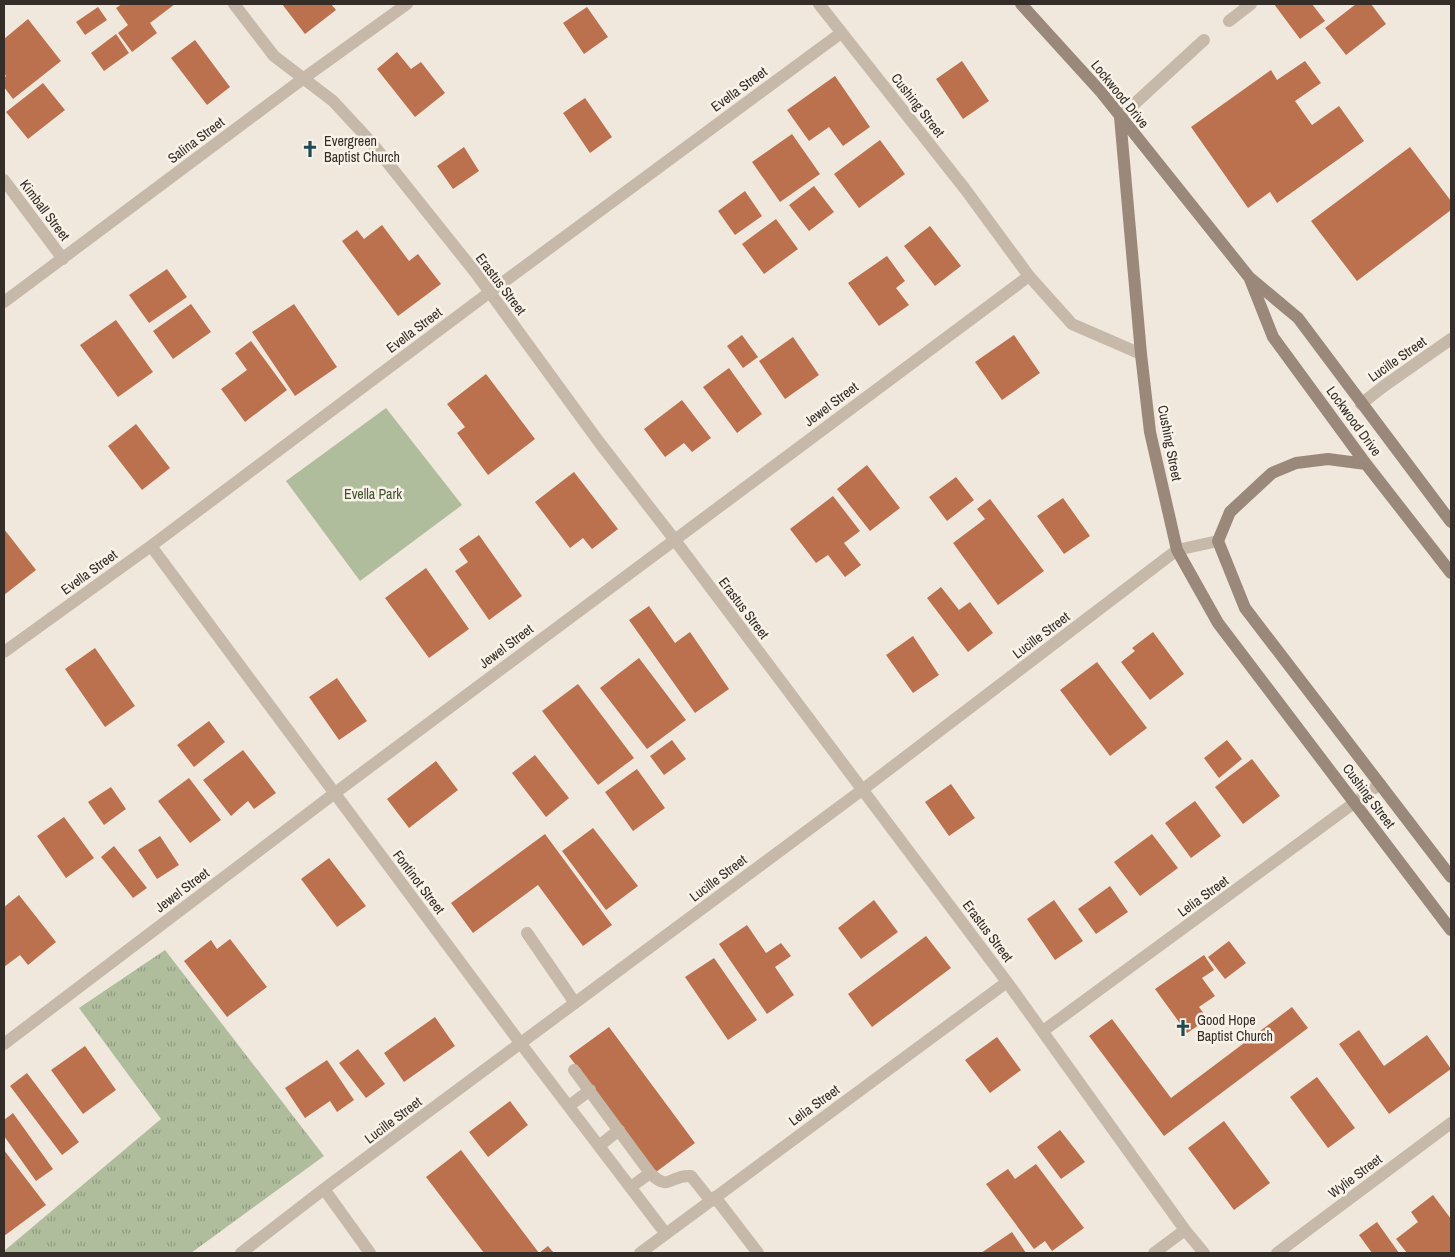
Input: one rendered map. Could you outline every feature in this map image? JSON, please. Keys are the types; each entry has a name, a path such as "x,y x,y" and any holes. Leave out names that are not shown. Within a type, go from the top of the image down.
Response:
{"main road":[{"name":"Lockwood Drive","path":"1021,4 1100,92 1249,277 1298,318 1451,522"},
{"path":"1120,117 1141,354"},
{"name":"Lockwood Drive","path":"1249,277 1273,336 1366,464 1451,573"},
{"name":"Cushing Street","path":"1141,354 1150,432 1177,550 1218,623 1451,930"},
{"path":"1218,541 1230,512 1272,472 1296,463 1328,458 1366,464"},
{"name":"Cushing Street","path":"1218,541 1245,608 1451,877"}],"street":[{"name":"Erastus Street","path":"234,4 274,56 333,101 371,142 490,292 599,442 1007,982 1185,1230 1204,1253"},
{"name":"Salina Street","path":"4,302 304,78 407,4"},
{"name":"Cushing Street","path":"819,4 965,189 1029,276 1072,324 1141,354"},
{"path":"1229,21 1251,4"},
{"name":"Evella Street","path":"4,652 151,546 490,292 842,33"},
{"path":"1120,117 1204,40"},
{"name":"Kimball Street","path":"4,180 62,259"},
{"name":"Jewel Street","path":"4,1044 335,793 1029,276"},
{"name":"Lucille Street","path":"1361,404 1451,339"},
{"name":"Lucille Street","path":"241,1253 862,790 1177,550 1218,541"},
{"name":"Fontinot Street","path":"151,546 521,1044 666,1234"},
{"name":"Lelia Street","path":"1043,1031 1380,784"},
{"path":"526,933 574,1004"},
{"name":"Lelia Street","path":"640,1253 1007,982"},
{"path":"574,1070 657,1180 664,1183 684,1175 692,1176 758,1253"},
{"path":"569,1106 590,1090"},
{"name":"Wylie Street","path":"1277,1253 1451,1122"},
{"path":"599,1146 619,1130"},
{"path":"630,1187 650,1173"},
{"path":"324,1190 370,1253"},
{"path":"1154,1253 1185,1230"}],"green space":[{"name":"Evella Park","path":"386,408 462,505 360,581 286,481"},
{"path":"165,950 324,1156 191,1253 4,1253 4,1251 161,1119 79,1008"}],"building":[{"path":"122,4 175,4 150,23 157,33 132,52 118,33 128,25 116,8"},
{"path":"282,4 331,4 336,10 305,34"},
{"path":"1274,4 1312,4 1325,21 1300,39"},
{"path":"1356,4 1371,4 1386,24 1346,55 1325,28"},
{"path":"98,7 107,20 85,35 76,22"},
{"path":"587,7 608,37 584,54 563,23"},
{"path":"28,19 61,61 13,99 4,87 4,78 6,76 4,73 4,39"},
{"path":"116,34 129,53 104,71 91,53"},
{"path":"195,40 230,87 207,105 171,58"},
{"path":"397,52 411,69 421,62 445,93 415,117 377,69"},
{"path":"962,61 989,101 963,119 936,79"},
{"path":"1305,61 1321,83 1295,101 1312,125 1339,106 1364,141 1277,203 1270,192 1248,208 1191,127 1271,70 1277,80"},
{"path":"835,76 870,127 843,146 829,127 809,141 787,110"},
{"path":"43,83 65,110 28,139 6,112"},
{"path":"585,98 612,137 590,153 563,113"},
{"path":"792,134 820,174 780,202 752,162"},
{"path":"880,140 905,174 859,208 834,174"},
{"path":"464,147 479,171 453,189 437,166"},
{"path":"1410,147 1451,201 1451,210 1357,281 1311,221"},
{"path":"814,186 834,212 809,231 789,205"},
{"path":"745,191 762,216 735,235 718,211"},
{"path":"776,219 798,249 764,274 742,244"},
{"path":"382,225 409,261 418,254 441,284 398,316 342,241 357,230 364,239"},
{"path":"930,226 961,266 935,286 904,246"},
{"path":"887,256 905,281 896,288 909,305 879,326 848,283"},
{"path":"167,269 187,297 149,323 129,295"},
{"path":"191,304 211,332 173,359 153,331"},
{"path":"294,304 337,367 295,396 252,332"},
{"path":"116,320 153,372 118,397 80,345"},
{"path":"742,335 758,357 743,368 727,346"},
{"path":"1014,335 1040,373 1002,400 975,362"},
{"path":"793,337 819,375 785,399 759,361"},
{"path":"251,341 287,390 245,422 221,389 247,370 235,353"},
{"path":"729,368 762,414 737,433 703,387"},
{"path":"486,374 535,439 488,475 457,433 465,427 447,404"},
{"path":"682,400 711,438 692,452 684,443 665,457 644,429"},
{"path":"136,424 170,468 142,490 108,446"},
{"path":"867,465 900,508 870,531 837,489"},
{"path":"574,472 618,529 592,549 583,538 570,548 535,502"},
{"path":"956,477 974,500 947,521 929,497"},
{"path":"833,496 860,531 844,543 861,565 845,577 828,555 816,563 790,529"},
{"path":"1063,498 1090,536 1064,554 1037,516"},
{"path":"990,499 1044,571 998,605 953,543 985,519 977,509"},
{"path":"4,529 36,570 4,595"},
{"path":"479,535 522,596 489,620 455,571 468,562 459,549"},
{"path":"426,568 469,629 429,658 385,598"},
{"path":"941,587 959,610 970,602 993,633 968,652 927,598"},
{"path":"649,606 675,643 690,632 729,689 695,713 629,620"},
{"path":"1153,632 1184,674 1150,700 1121,662 1135,651 1132,648"},
{"path":"913,636 939,675 913,693 886,655"},
{"path":"95,648 135,706 105,727 65,669"},
{"path":"639,658 686,720 647,749 600,688"},
{"path":"1097,662 1147,728 1110,756 1060,690"},
{"path":"337,678 367,721 339,740 309,697"},
{"path":"578,684 634,758 598,785 542,711"},
{"path":"209,721 225,742 194,767 177,745"},
{"path":"672,740 686,759 664,775 650,756"},
{"path":"1227,740 1242,759 1219,778 1204,758"},
{"path":"243,750 276,793 254,809 248,801 231,816 203,780"},
{"path":"535,755 569,798 546,817 512,773"},
{"path":"1252,759 1280,796 1243,824 1215,787"},
{"path":"436,761 458,790 409,828 387,799"},
{"path":"637,769 665,808 633,831 605,792"},
{"path":"189,778 221,820 190,843 158,801"},
{"path":"951,784 975,818 949,836 925,802"},
{"path":"111,787 126,809 104,825 88,802"},
{"path":"1195,801 1221,836 1191,858 1165,823"},
{"path":"64,817 94,858 66,878 37,836"},
{"path":"593,828 638,886 606,910 562,851"},
{"path":"545,834 612,925 583,946 538,885 473,933 451,903"},
{"path":"1152,834 1178,868 1140,896 1114,862"},
{"path":"160,836 179,865 157,879 138,850"},
{"path":"114,846 147,888 133,898 101,857"},
{"path":"329,858 366,906 337,927 301,879"},
{"path":"1110,886 1128,912 1096,934 1078,909"},
{"path":"19,895 56,942 28,965 20,955 4,967 4,907"},
{"path":"874,900 898,932 861,959 838,928"},
{"path":"1054,900 1083,941 1055,960 1027,919"},
{"path":"747,925 766,953 781,943 791,956 775,967 794,995 767,1014 719,944"},
{"path":"926,936 951,968 872,1027 848,994"},
{"path":"230,939 267,987 227,1017 184,961 211,940 217,949"},
{"path":"1229,941 1246,963 1225,979 1208,957"},
{"path":"1204,955 1214,970 1202,978 1215,996 1199,1007 1208,1019 1187,1033 1155,989"},
{"path":"714,958 757,1020 728,1040 685,977"},
{"path":"1292,1007 1308,1028 1164,1136 1089,1036 1112,1019 1171,1098"},
{"path":"435,1017 455,1046 404,1082 384,1053"},
{"path":"609,1027 695,1143 656,1172 569,1056"},
{"path":"1359,1030 1384,1066 1427,1035 1451,1069 1389,1114 1339,1044"},
{"path":"997,1037 1021,1070 990,1093 965,1060"},
{"path":"85,1046 116,1090 83,1114 51,1070"},
{"path":"358,1049 385,1084 366,1098 339,1063"},
{"path":"327,1060 354,1100 337,1112 330,1101 305,1118 285,1088"},
{"path":"27,1073 79,1142 62,1155 10,1086"},
{"path":"1317,1077 1355,1128 1328,1148 1290,1097"},
{"path":"510,1101 528,1125 488,1157 469,1132"},
{"path":"13,1113 53,1169 36,1181 4,1136 4,1120"},
{"path":"1224,1121 1270,1183 1234,1210 1188,1148"},
{"path":"1060,1130 1085,1162 1061,1179 1037,1147"},
{"path":"4,1150 46,1205 4,1236"},
{"path":"461,1150 539,1253 484,1253 426,1177"},
{"path":"1036,1164 1084,1228 1052,1251 1045,1241 1034,1249 986,1184 1008,1169 1015,1179"},
{"path":"1433,1195 1451,1219 1451,1253 1407,1253 1396,1239 1418,1222 1411,1212"},
{"path":"1377,1222 1399,1253 1372,1253 1359,1235"},
{"path":"1012,1232 1026,1253 981,1253"},
{"path":"548,1246 554,1253 539,1253"}],"place":[{"name":"Evergreen Baptist Church","path":"310,149"},
{"name":"Good Hope Baptist Church","path":"1183,1028"}]}
